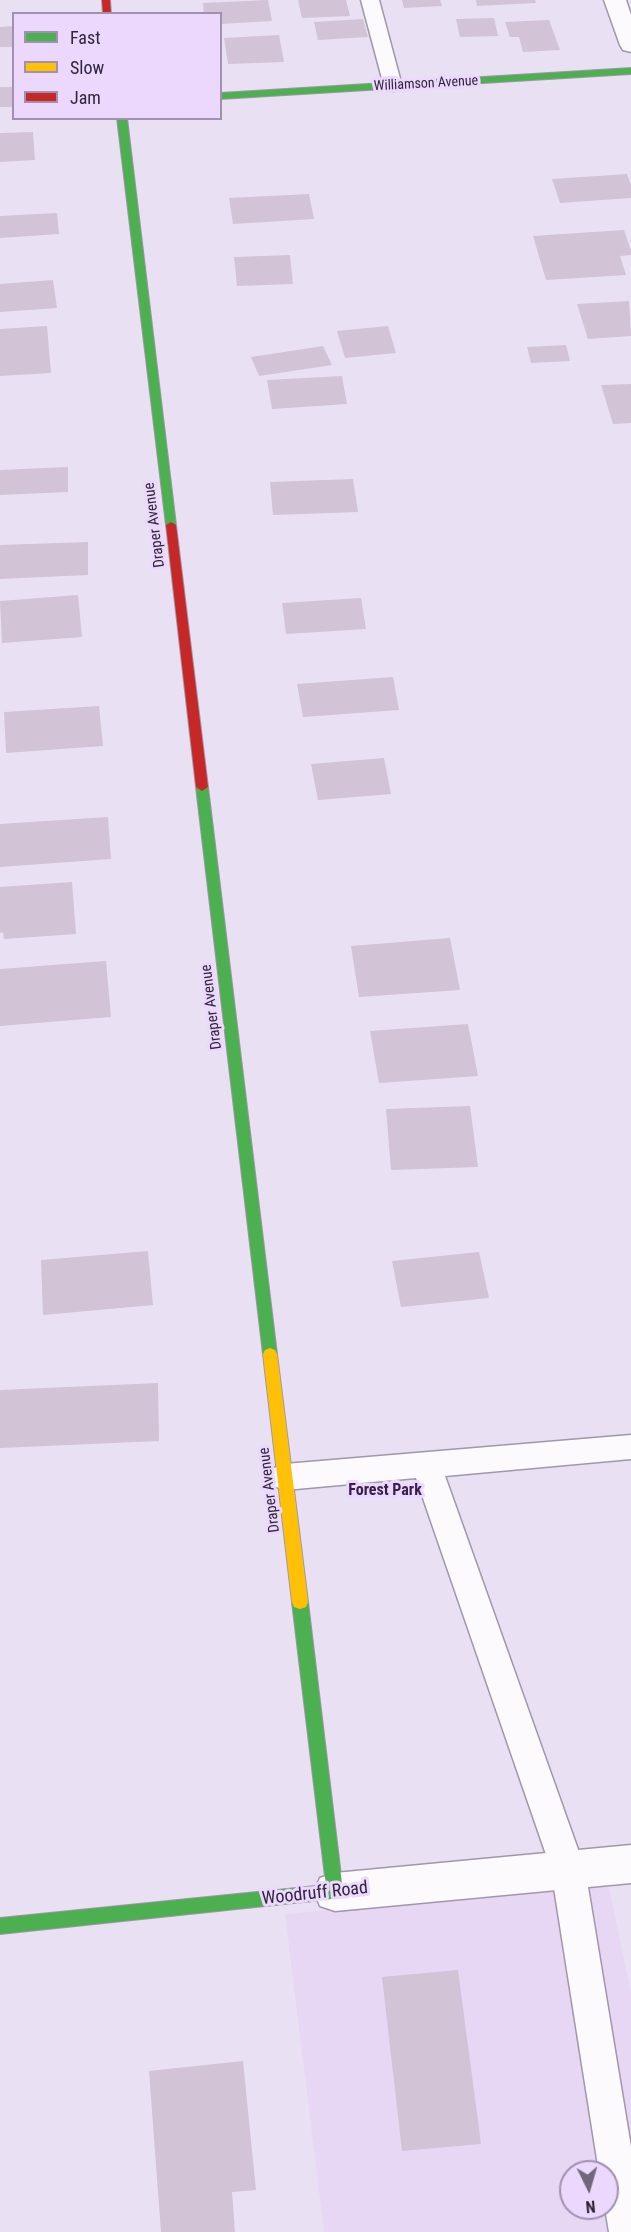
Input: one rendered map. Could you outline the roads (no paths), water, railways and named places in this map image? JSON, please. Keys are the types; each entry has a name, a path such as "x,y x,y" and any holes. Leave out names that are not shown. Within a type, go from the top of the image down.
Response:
{"street":[{"path":"615,0 631,45"},
{"name":"Williamson Avenue","path":"222,96 631,71"},
{"name":"Draper Avenue","path":"122,120 335,1892"},
{"name":"Woodruff Road","path":"0,1926 631,1864"}],"lane":[{"path":"370,0 393,86"},
{"path":"285,1477 631,1447"},
{"path":"426,1465 568,1869 627,2232"}],"district":[{"name":"Forest Park","path":"385,1491"}]}
